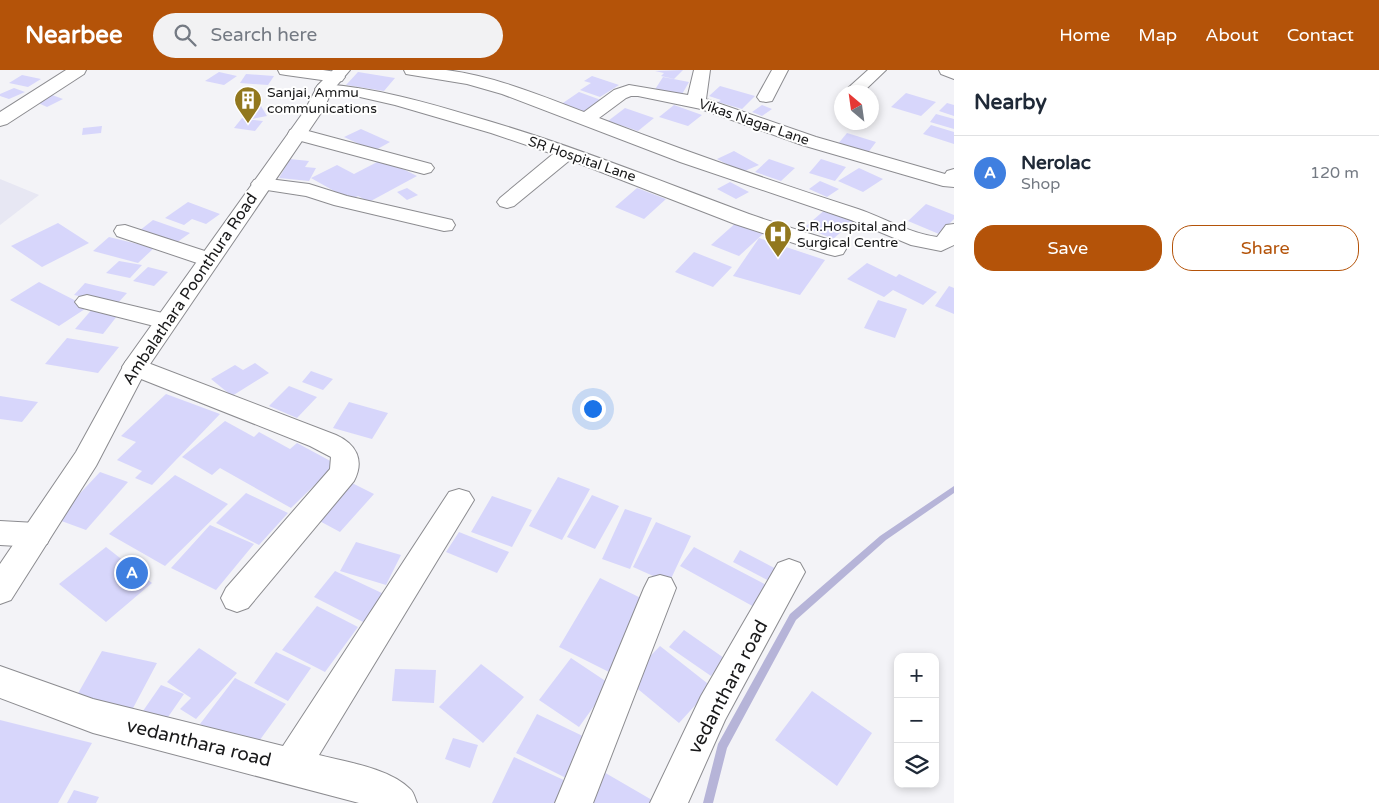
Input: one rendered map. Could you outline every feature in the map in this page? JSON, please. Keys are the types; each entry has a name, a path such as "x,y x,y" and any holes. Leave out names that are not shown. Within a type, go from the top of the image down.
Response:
{"street":[{"path":"0,120 78,70"},
{"name":"SR Hospital Lane","path":"286,70 334,79 360,92 398,100 498,129 613,169 743,218 835,249"},
{"path":"412,70 478,82 508,90 669,153 867,219 918,240 940,244 948,239 954,230"},
{"path":"478,82 493,70"},
{"path":"696,102 702,70"},
{"path":"766,97 780,70"},
{"path":"860,85 878,70"},
{"path":"947,70 954,74"},
{"name":"Ambalathara Poonthura Road","path":"0,590 86,459 135,367 334,79"},
{"name":"Vikas Nagar Lane","path":"586,119 620,94 629,90 696,102 809,141 953,180"},
{"path":"297,134 424,168"},
{"path":"507,202 566,153"},
{"path":"261,184 309,190 341,201 444,225"},
{"path":"125,231 209,260"},
{"path":"87,302 166,321"},
{"path":"135,367 320,439 336,446 345,453 346,464 344,473 237,598"},
{"path":"291,766 459,500"},
{"path":"0,533 36,535"},
{"name":"vedanthara road","path":"669,803 713,708 789,572"},
{"path":"574,803 660,588"},
{"name":"vedanthara road","path":"0,682 93,716 376,789 398,803"}],"shaded area":[{"path":"0,179 39,195 0,225"}],"building":[{"path":"683,70 674,79 661,76 664,73 655,71"},
{"path":"219,72 237,76 224,85 205,81"},
{"path":"358,72 395,78 384,91 346,85"},
{"path":"246,74 274,76 268,85 240,83"},
{"path":"22,75 41,79 28,87 9,83"},
{"path":"592,76 619,85 600,97 580,90 591,83 584,81"},
{"path":"663,77 689,82 681,96 654,91"},
{"path":"720,86 755,96 742,109 718,102 721,100 709,96"},
{"path":"14,88 25,92 9,99 0,96 0,94"},
{"path":"579,92 601,100 582,113 560,105"},
{"path":"906,93 936,102 921,116 891,107"},
{"path":"52,95 63,99 47,107 36,102"},
{"path":"947,103 954,105 954,116 939,111"},
{"path":"674,105 702,115 688,126 659,117"},
{"path":"762,105 772,109 762,116 752,112"},
{"path":"261,106 267,116 252,119 245,110"},
{"path":"625,108 654,118 638,131 608,121"},
{"path":"936,114 954,119 954,129 930,122"},
{"name":"Sanjai, Ammu communications","path":"242,118 263,121 255,131 234,128"},
{"path":"931,125 954,132 954,144 923,134"},
{"path":"102,126 101,133 82,135 83,128"},
{"path":"361,129 390,142 374,151 344,137"},
{"path":"847,133 876,142 867,154 837,145"},
{"path":"734,151 759,165 742,172 717,159"},
{"path":"290,159 309,161 305,167 316,168 309,181 279,178"},
{"path":"383,159 417,176 369,202 358,196 350,200 311,178 337,165 354,174"},
{"path":"769,159 795,168 781,181 755,172"},
{"path":"821,159 846,167 835,181 809,173"},
{"path":"859,168 883,179 863,192 838,181"},
{"path":"820,181 839,189 827,197 809,189"},
{"path":"730,182 749,192 736,199 717,189"},
{"path":"407,188 418,195 407,200 397,192"},
{"path":"637,188 666,199 644,219 615,207"},
{"path":"188,202 220,214 206,224 192,219 184,225 165,218"},
{"path":"926,204 954,215 954,219 939,234 908,221"},
{"path":"827,208 855,220 833,239 805,227"},
{"path":"153,220 190,233 176,243 139,231"},
{"path":"738,221 765,232 739,256 711,245"},
{"path":"58,223 89,243 42,267 11,246"},
{"path":"109,237 154,248 138,263 93,251"},
{"path":"759,238 825,260 800,295 733,276"},
{"path":"694,252 732,267 713,287 675,272"},
{"path":"119,261 142,265 130,278 106,273"},
{"path":"867,263 896,277 899,274 937,292 923,305 893,290 884,297 847,279"},
{"path":"148,267 168,272 154,286 133,281"},
{"path":"39,282 88,307 59,326 10,300"},
{"path":"85,283 127,293 117,304 74,295"},
{"path":"949,286 954,288 954,314 935,306"},
{"path":"878,300 907,309 895,338 864,328"},
{"path":"94,307 121,311 103,334 75,329"},
{"path":"67,338 119,347 98,373 45,364"},
{"path":"255,363 269,373 232,396 211,379 235,365 243,370"},
{"path":"311,371 333,379 323,390 302,382"},
{"path":"289,386 317,397 297,418 269,406"},
{"path":"166,394 220,414 152,485 135,478 142,471 117,460 136,442 121,436"},
{"path":"0,396 38,402 22,422 0,419"},
{"path":"349,402 388,413 372,439 333,428"},
{"path":"225,421 254,437 259,432 290,449 297,443 336,464 291,508 220,468 212,475 182,457"},
{"path":"100,472 128,482 86,530 56,519"},
{"path":"175,475 228,504 165,566 109,534"},
{"path":"558,477 590,489 562,540 529,526"},
{"path":"348,481 374,494 340,532 314,518"},
{"path":"246,493 288,513 259,545 216,523"},
{"path":"592,495 619,506 595,549 567,537"},
{"path":"492,496 532,510 512,547 471,532"},
{"path":"625,509 652,518 630,569 602,559"},
{"path":"656,522 691,536 669,583 633,567"},
{"path":"210,525 254,544 216,590 171,568"},
{"path":"459,532 509,552 497,573 446,552"},
{"path":"356,542 401,555 386,585 340,571"},
{"path":"106,547 152,583 106,622 59,584"},
{"path":"694,547 770,587 756,608 680,566"},
{"path":"740,550 782,572 775,584 733,562"},
{"path":"335,571 386,595 365,623 314,597"},
{"path":"600,578 647,601 609,672 559,647"},
{"path":"317,606 358,627 325,672 282,650"},
{"path":"684,630 724,658 711,676 669,647"},
{"path":"660,646 712,687 679,723 627,680"},
{"path":"199,648 237,673 196,719 180,709 191,698 167,682"},
{"path":"102,651 157,663 132,710 76,697"},
{"path":"276,652 311,668 288,701 254,683"},
{"path":"571,658 610,684 579,727 539,700"},
{"path":"481,664 524,697 483,743 439,707"},
{"path":"395,669 436,670 434,703 392,701"},
{"path":"235,678 286,704 251,752 200,724"},
{"path":"161,685 184,694 159,730 136,721"},
{"path":"812,691 872,733 837,786 775,740"},
{"path":"537,714 591,740 572,781 516,753"},
{"path":"0,720 92,743 58,803 0,803"},
{"path":"453,738 478,745 470,768 445,759"},
{"path":"514,757 568,782 559,803 492,803"},
{"path":"602,771 652,800 650,803 585,803"},
{"path":"74,790 99,797 96,803 67,803"}],"waterway":[{"path":"708,803 722,747 793,617 883,538 954,489"}],"place":[{"name":"Sanjai, Ammu communications","path":"248,124"},
{"name":"S.R.Hospital and Surgical Centre","path":"778,258"},
{"name":"Nerolac","path":"132,573"}]}
